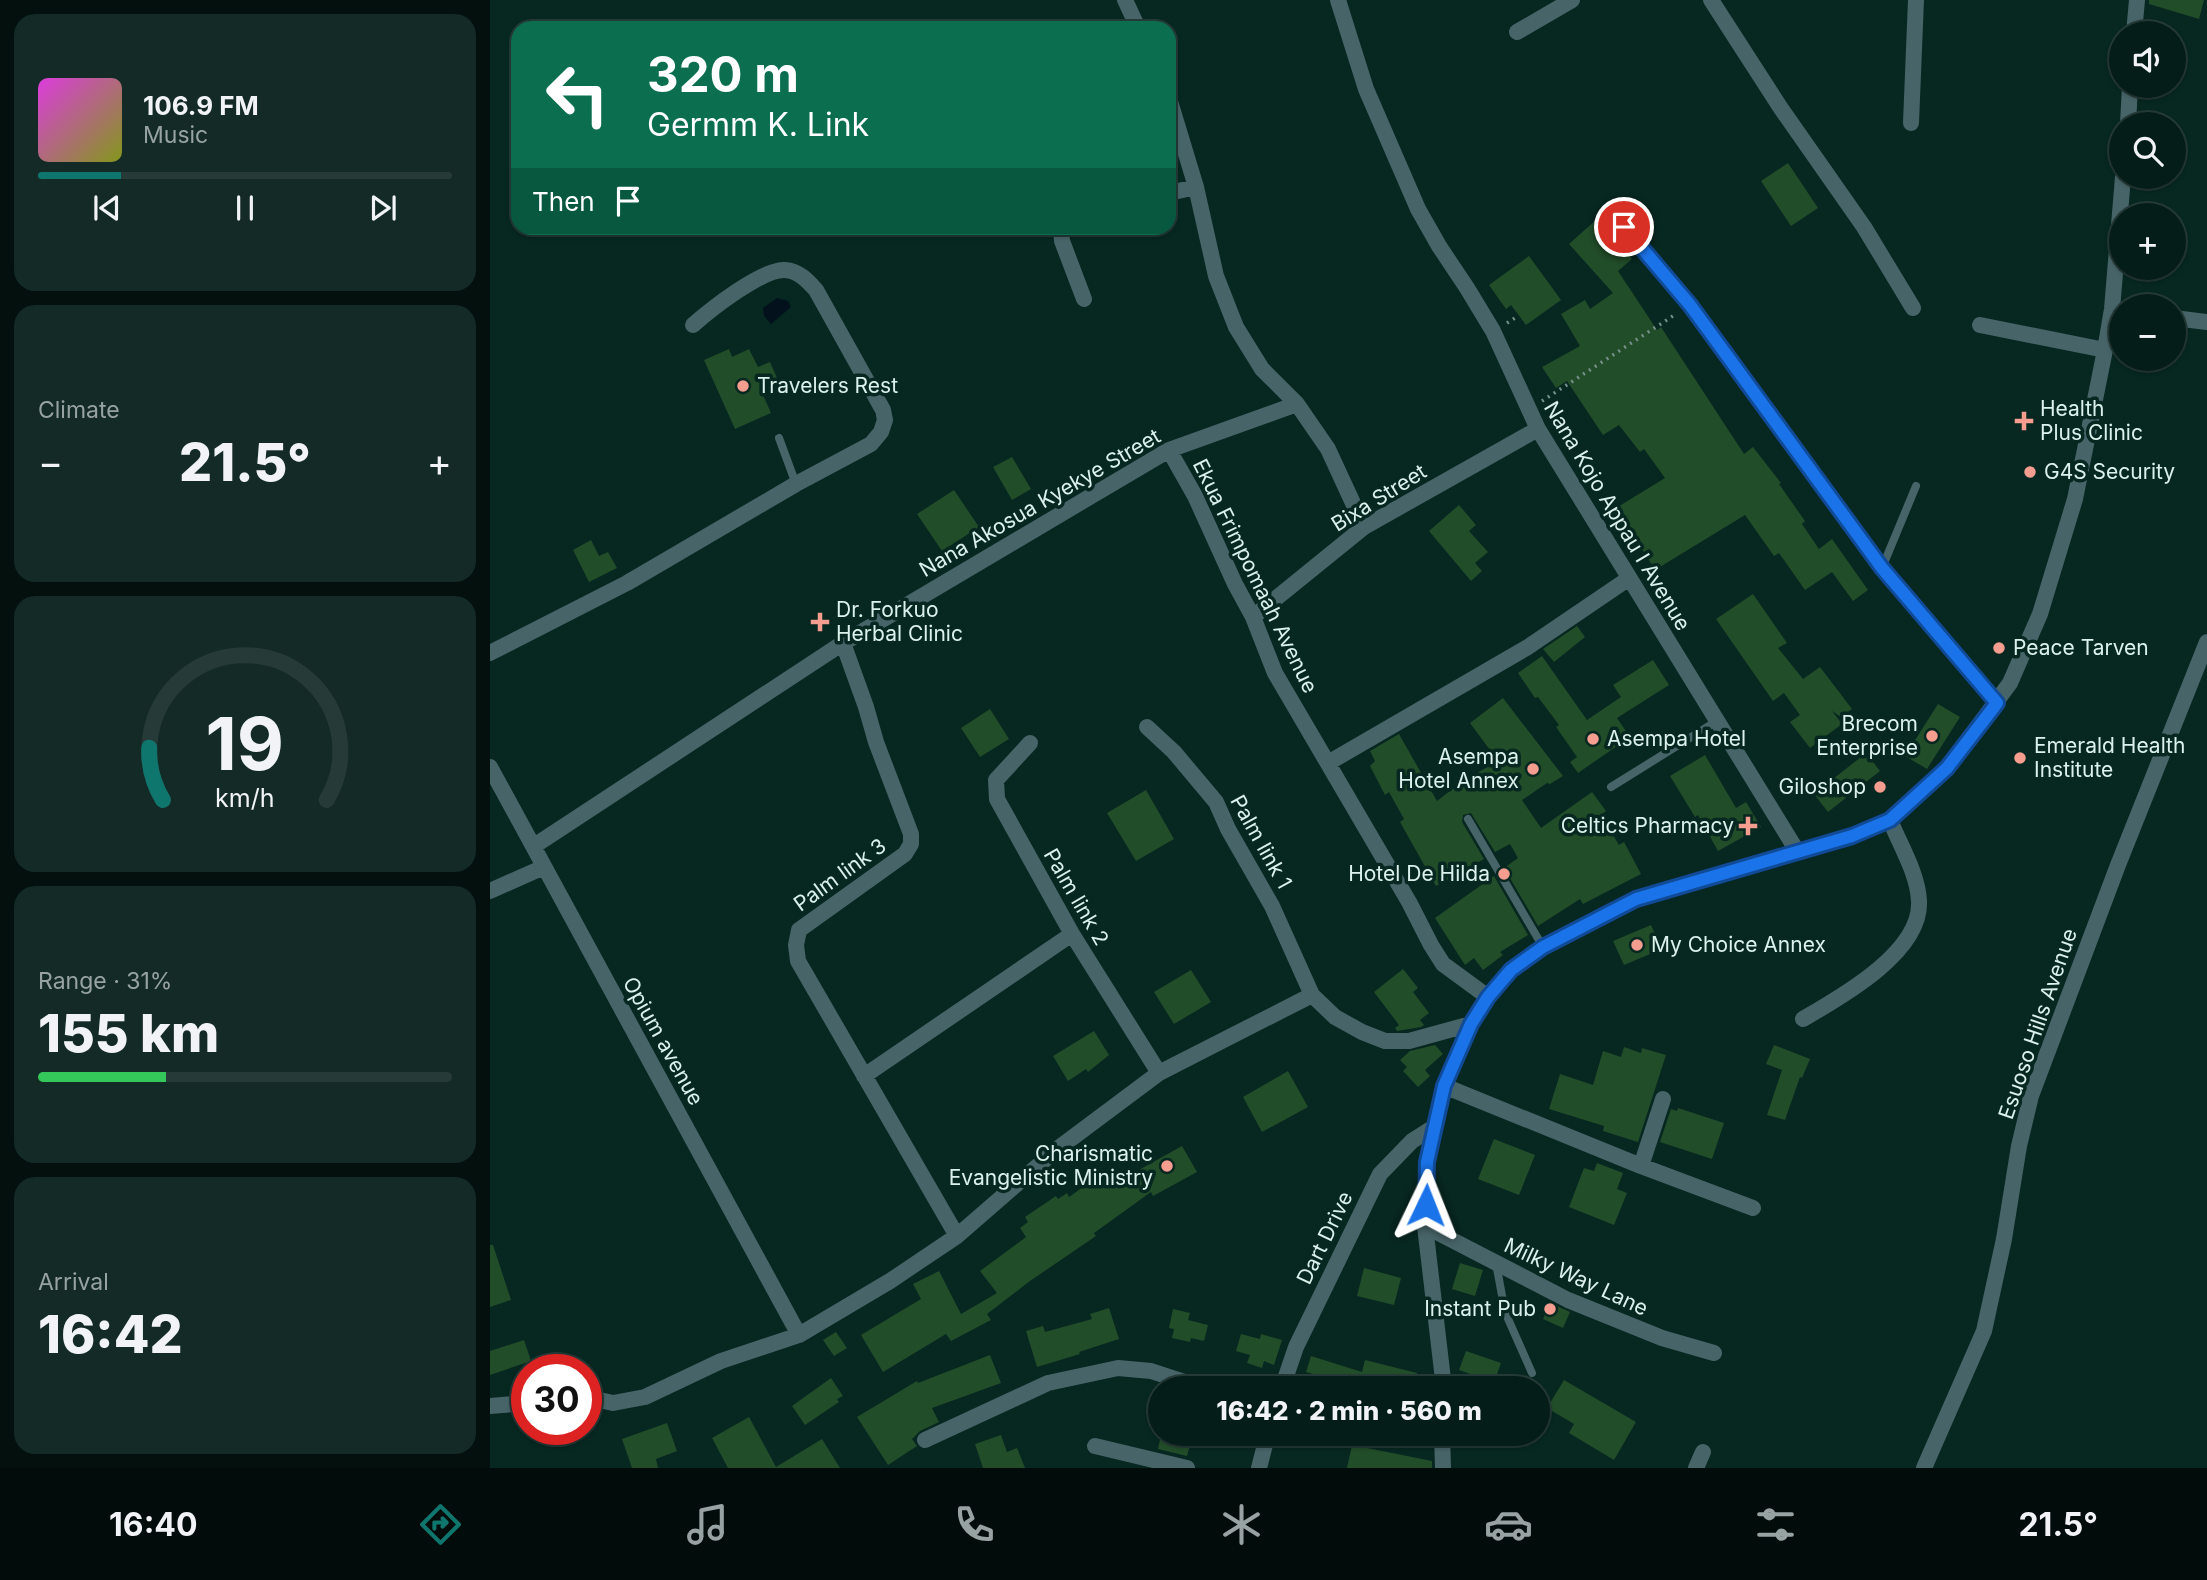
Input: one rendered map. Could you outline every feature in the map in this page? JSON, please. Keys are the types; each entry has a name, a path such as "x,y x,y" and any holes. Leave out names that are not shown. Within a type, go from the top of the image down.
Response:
{"street":[{"path":"1125,0 1135,21"},
{"name":"Nana Kojo Appau I Avenue","path":"1338,0 1366,89 1399,169 1439,246 1493,331 1538,429 1797,851"},
{"path":"1517,32 1572,0"},
{"path":"1711,0 1780,107 1864,227 1913,308"},
{"path":"1911,122 1916,0"},
{"path":"2135,21 2137,0"},
{"path":"1176,121 1196,187 1216,276 1236,327 1262,369 1297,404 1328,449 1364,527"},
{"path":"1176,191 1196,187"},
{"path":"2117,294 2122,189"},
{"path":"1624,227 1690,305 1882,568 1997,703"},
{"path":"1062,235 1084,299"},
{"path":"490,653 627,583 796,484 872,444 881,432 885,420 883,410 816,290 807,279 793,271 770,272 714,307 693,325"},
{"path":"2186,319 2207,322"},
{"path":"1980,325 2105,350"},
{"path":"1443,1376 1425,1226 1427,1162 1444,1086 1471,1024 1488,997 1511,970 1543,947 1636,899 1852,836 1890,820 1947,768 2010,683 2054,574 2082,468 2109,335"},
{"name":"Nana Akosua Kyekye Street","path":"534,846 844,643 1169,450 1297,404"},
{"name":"Bixa Street","path":"1254,617 1364,527 1538,429"},
{"name":"Ekua Frimpomaah Avenue","path":"1169,450 1195,496 1235,584 1254,617 1275,673 1443,964 1488,997"},
{"path":"1328,763 1516,654 1628,579"},
{"name":"Esuoso Hills Avenue","path":"1924,1468 1984,1331 2031,1096 2132,828 2207,642"},
{"name":"Palm link 3","path":"844,643 876,742 911,834 911,844 905,854 799,930 796,945 798,961 957,1236"},
{"name":"Palm link 1","path":"1147,727 1174,752 1216,802 1228,829 1272,906 1312,995"},
{"name":"Palm link 2","path":"1030,743 996,780 997,799 1072,934 1159,1073"},
{"name":"Opium avenue","path":"490,766 799,1335"},
{"path":"1803,1020 1855,989 1877,971 1891,958 1919,915 1917,886 1890,820"},
{"path":"490,891 544,867"},
{"path":"864,1076 1072,934"},
{"path":"602,1400 614,1403 645,1397 721,1361 799,1335 890,1282 957,1236 994,1201 1056,1150 1159,1073 1312,995 1335,1017 1385,1041 1409,1041 1471,1024"},
{"path":"1444,1086 1753,1208"},
{"path":"1642,1166 1663,1099"},
{"name":"Dart Drive","path":"1286,1376 1301,1335 1380,1174 1412,1141 1434,1127"},
{"name":"Milky Way Lane","path":"1425,1226 1568,1300 1662,1338 1714,1353"},
{"path":"925,1440 1048,1383 1127,1367 1166,1376"},
{"path":"490,1406 511,1404"},
{"path":"1095,1446 1187,1468"},
{"path":"1259,1468 1265,1446"},
{"path":"1442,1446 1443,1468"},
{"path":"1696,1468 1703,1452"}],"lane":[{"path":"779,438 796,484"},
{"path":"1882,568 1916,486"},
{"path":"1611,787 1717,721"},
{"path":"1468,819 1543,947"},
{"path":"1496,1263 1505,1312 1532,1373"}],"path":[{"path":"1529,410 1690,305"}],"water":[{"path":"777,298 788,301 791,307 771,324 764,316 763,308"}],"building":[{"path":"2149,0 2204,0 2199,19 2149,4"},
{"path":"1788,163 1818,208 1791,226 1761,181"},
{"path":"1597,219 1632,259 1618,271 1657,330 1661,327 1744,454 1753,447 1781,483 1779,484 1805,521 1802,524 1819,549 1832,539 1868,590 1853,601 1832,572 1805,590 1779,553 1774,556 1745,515 1655,570 1616,508 1665,478 1644,449 1640,452 1619,425 1603,435 1567,381 1556,388 1542,367 1580,346 1561,314 1585,300 1590,309 1613,293 1569,244"},
{"path":"1529,256 1561,300 1526,325 1511,305 1506,309 1489,285"},
{"path":"729,349 732,357 749,349 758,367 770,362 781,387 763,395 771,413 735,429 704,360"},
{"path":"1012,457 1031,489 1012,500 993,467"},
{"path":"954,490 979,527 942,551 917,514"},
{"path":"1459,505 1476,525 1469,531 1488,552 1475,563 1482,571 1471,581 1429,531"},
{"path":"591,540 599,556 608,552 617,568 589,582 573,550"},
{"path":"1753,594 1787,643 1778,648 1803,679 1820,667 1852,709 1841,717 1832,711 1842,724 1810,748 1790,722 1800,715 1784,693 1773,701 1716,619"},
{"path":"1577,626 1585,637 1554,662 1543,649"},
{"path":"1542,656 1587,720 1621,697 1613,685 1653,660 1669,685 1617,718 1630,737 1578,773 1570,762 1577,757 1556,727 1559,725 1538,697 1535,698 1518,673"},
{"path":"1503,698 1563,776 1522,800 1541,828 1592,792 1606,811 1601,815 1619,845 1624,842 1641,874 1583,904 1580,899 1538,926 1504,868 1518,858 1510,844 1495,852 1471,813 1463,815 1462,822 1484,859 1436,886 1400,822 1404,819 1389,792 1385,795 1370,766 1375,761 1370,751 1399,734 1437,801 1463,781 1498,761 1470,723"},
{"name":"Brecom Enterprise","path":"1938,704 1960,717 1927,769 1905,756"},
{"path":"990,709 1009,739 980,757 961,728"},
{"path":"1866,753 1880,771 1828,812 1814,794"},
{"path":"1705,755 1736,808 1746,802 1761,827 1718,851 1698,815 1695,817 1670,776"},
{"path":"1146,790 1174,839 1136,861 1107,813"},
{"path":"1494,876 1528,935 1500,952 1503,955 1483,970 1474,958 1465,965 1435,918"},
{"name":"My Choice Annex","path":"1651,925 1662,949 1624,965 1613,941"},
{"path":"1403,969 1418,988 1413,992 1429,1013 1420,1020 1424,1025 1421,1027 1397,1031 1395,1028 1399,1025 1374,992"},
{"path":"1191,970 1211,1002 1174,1024 1154,992"},
{"path":"1094,1031 1109,1055 1088,1072 1086,1069 1068,1081 1053,1056"},
{"path":"1435,1045 1443,1054 1425,1070 1430,1076 1418,1087 1403,1071 1407,1067 1400,1060 1410,1051"},
{"path":"1774,1045 1810,1059 1802,1078 1800,1077 1785,1120 1767,1115 1782,1070 1766,1064"},
{"path":"1624,1047 1641,1053 1642,1048 1666,1055 1638,1142 1603,1131 1604,1126 1549,1109 1560,1074 1593,1085 1603,1051 1621,1057"},
{"path":"1288,1071 1308,1107 1262,1132 1243,1097"},
{"path":"1678,1108 1724,1123 1712,1159 1660,1142 1671,1109 1677,1111"},
{"path":"1494,1139 1535,1155 1519,1195 1478,1179"},
{"path":"1182,1146 1197,1172 1153,1196 1151,1192 1094,1233 1096,1236 987,1314 991,1320 951,1341 946,1334 883,1372 861,1335 921,1299 913,1284 939,1271 961,1314 997,1293 980,1271 1026,1237 1020,1228 1028,1222 1025,1217 1056,1196 1058,1199 1067,1193 1069,1197 1110,1168 1119,1181"},
{"path":"1597,1163 1623,1173 1617,1189 1627,1193 1614,1225 1569,1207 1584,1168 1594,1171"},
{"path":"490,1245 493,1245 511,1300 490,1307"},
{"path":"1460,1263 1483,1270 1475,1296 1452,1289"},
{"path":"1364,1268 1401,1278 1394,1305 1357,1296"},
{"path":"1550,1303 1570,1312 1563,1328 1543,1319"},
{"path":"1109,1308 1119,1339 1037,1367 1026,1331 1043,1326 1045,1332 1092,1319 1090,1314"},
{"path":"1173,1309 1190,1313 1188,1320 1208,1325 1204,1341 1191,1338 1190,1342 1172,1338 1174,1329 1169,1328"},
{"path":"836,1332 847,1348 834,1356 823,1340"},
{"path":"1241,1334 1260,1339 1261,1334 1282,1340 1274,1365 1264,1361 1262,1368 1247,1363 1250,1355 1236,1351"},
{"path":"524,1340 529,1354 511,1354 511,1368 490,1375 490,1351"},
{"path":"1466,1351 1501,1363 1496,1376 1473,1376 1459,1370"},
{"path":"990,1355 1001,1383 932,1408 939,1422 920,1431 912,1439 917,1446 888,1465 857,1417 917,1381 918,1383"},
{"path":"1311,1356 1362,1372 1365,1360 1417,1373 1416,1376 1312,1376 1313,1374 1306,1372"},
{"path":"831,1378 843,1396 837,1399 839,1402 805,1425 792,1406"},
{"path":"1564,1380 1636,1422 1614,1460 1569,1433 1574,1424 1550,1410 1550,1403"},
{"path":"749,1417 776,1467 822,1439 840,1468 728,1468 712,1438"},
{"path":"667,1423 677,1451 656,1459 658,1468 632,1468 622,1439"},
{"path":"1001,1435 1007,1452 1017,1448 1025,1468 983,1468 975,1444"},
{"path":"1159,1446 1190,1446 1187,1456 1158,1449"},
{"path":"1352,1446 1432,1461 1432,1468 1347,1468"}],"place":[{"name":"Travelers Rest","path":"743,386"},
{"name":"Health Plus Clinic","path":"2024,421"},
{"name":"G4S Security","path":"2030,472"},
{"name":"Dr. Forkuo Herbal Clinic","path":"820,622"},
{"name":"Peace Tarven","path":"1999,648"},
{"name":"Brecom Enterprise","path":"1932,736"},
{"name":"Asempa Hotel","path":"1593,739"},
{"name":"Emerald Health Institute","path":"2020,758"},
{"name":"Asempa Hotel Annex","path":"1533,769"},
{"name":"Giloshop","path":"1880,787"},
{"name":"Celtics Pharmacy","path":"1748,826"},
{"name":"Hotel De Hilda","path":"1504,874"},
{"name":"My Choice Annex","path":"1637,945"},
{"name":"Charismatic Evangelistic Ministry","path":"1167,1166"},
{"name":"Instant Pub","path":"1550,1309"}],"route":[{"path":"1426,1205 1427,1162 1444,1086 1471,1024 1488,997 1511,970 1543,947 1636,899 1852,836 1890,820 1947,768 1997,703 1882,568 1690,305 1624,227"}]}
